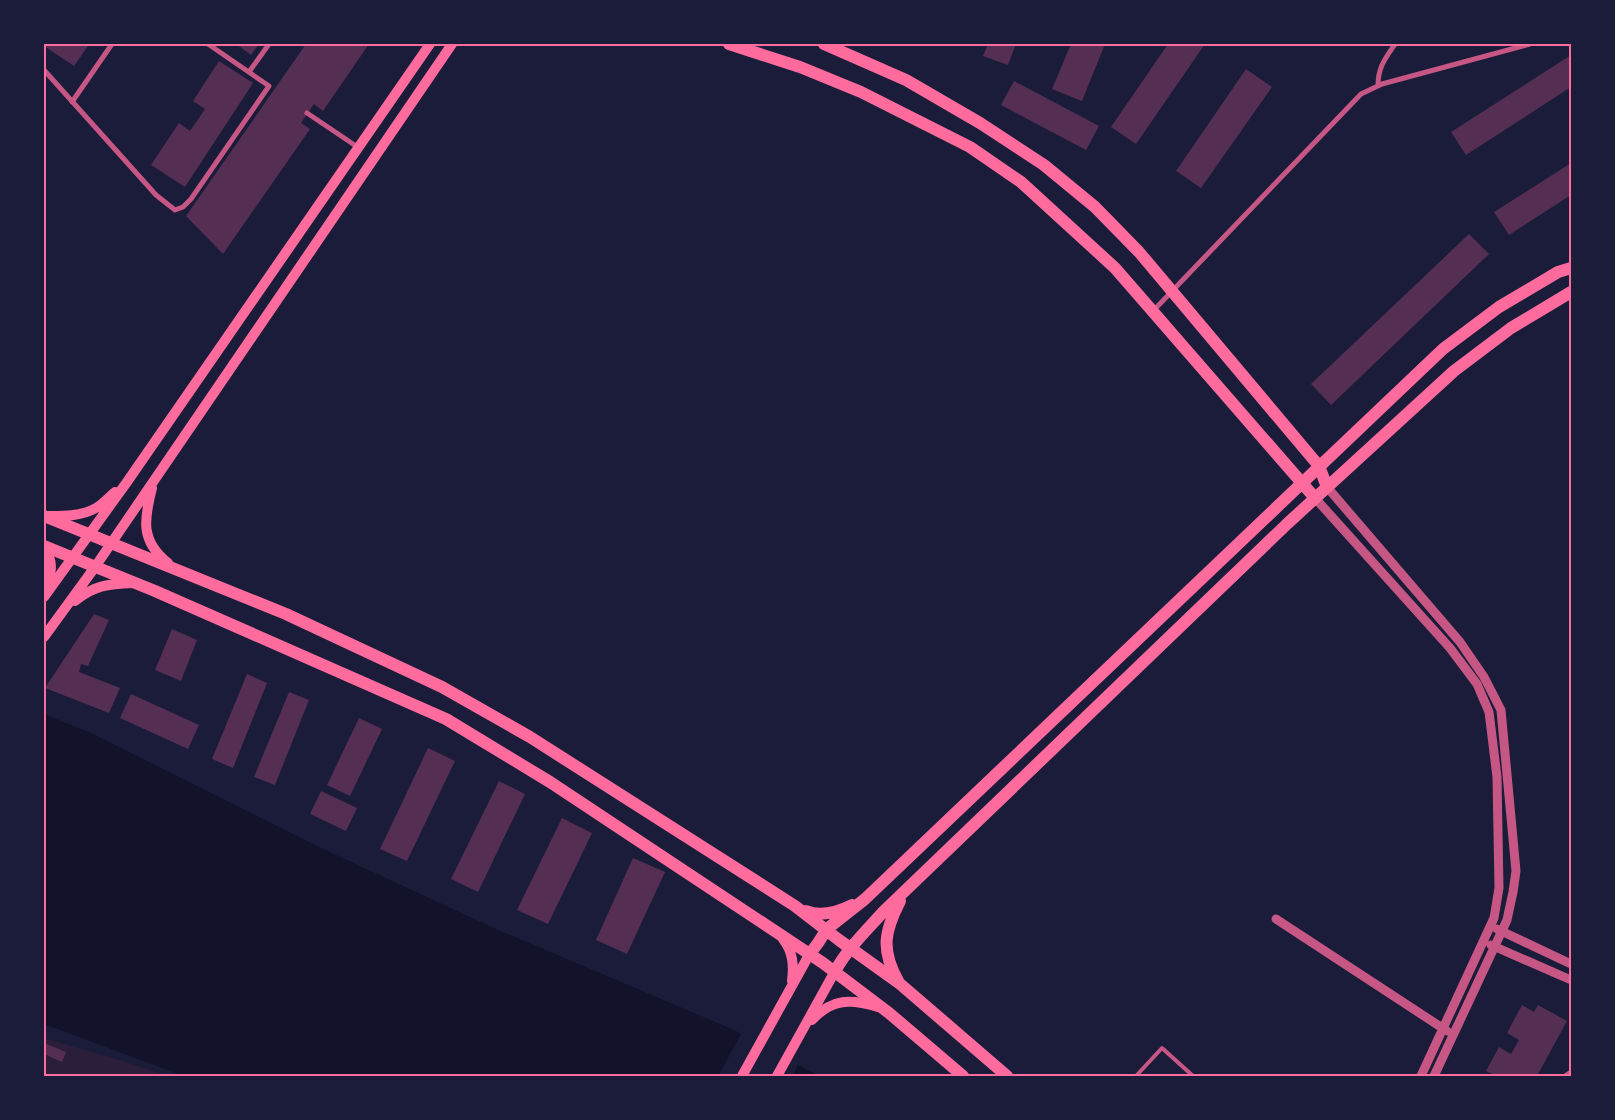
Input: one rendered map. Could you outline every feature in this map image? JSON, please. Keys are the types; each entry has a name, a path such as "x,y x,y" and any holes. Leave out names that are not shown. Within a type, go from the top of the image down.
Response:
{"main road":[{"path":"44,597 127,482 430,44"},
{"path":"44,637 112,544 452,44"},
{"path":"729,44 800,67 861,92 970,147 1021,182 1115,268 1315,498"},
{"path":"824,44 906,80 980,123 1044,165 1095,207 1139,252 1319,466 1327,487"},
{"path":"742,1076 792,984 827,929 865,899 1442,349 1499,307 1558,272 1571,268"},
{"path":"777,1076 842,958 844,951 839,940 830,937 818,943 816,947 817,956 823,964 834,965 842,958 904,893 1315,498 1454,371 1511,328 1571,292"},
{"path":"155,480 146,509 145,524 156,554 176,570"},
{"path":"44,516 69,516 96,508 127,482"},
{"path":"44,516 286,614 442,687 530,737 795,906 899,983 1007,1076"},
{"path":"44,547 135,583 446,718 550,782 777,932 882,1008 963,1076"},
{"path":"44,547 51,560 51,572 44,592"},
{"path":"62,612 96,587 135,583"},
{"path":"899,983 891,968 885,942 888,928 904,893"},
{"path":"795,906 811,913 821,914 840,911 865,899"},
{"path":"777,932 789,947 792,956 792,984"},
{"path":"797,1037 820,1011 834,1004 850,1001 882,1008"}],"street":[{"path":"72,102 112,44"},
{"path":"208,44 274,90"},
{"path":"248,72 268,44"},
{"path":"1378,86 1378,74 1381,64 1395,44"},
{"path":"1153,311 1361,94 1378,86 1530,44"},
{"path":"44,70 156,195 175,210 183,207 191,199 269,86"},
{"path":"308,113 359,148"},
{"path":"1327,487 1460,642 1484,677 1501,710 1516,871 1513,892 1507,920 1434,1076"},
{"path":"1315,498 1450,648 1477,684 1489,712 1497,777 1499,888 1494,918 1421,1076"},
{"path":"1276,919 1453,1035"},
{"path":"1490,926 1571,964"},
{"path":"1484,942 1571,980"},
{"path":"1565,1076 1571,1072"}],"lane":[{"path":"1136,1076 1162,1048 1194,1076"}],"shaded area":[{"path":"44,714 93,734 321,848 496,929 734,1030 819,1076 184,1076 44,1024"},
{"path":"44,1038 126,1062 166,1076 44,1076"}],"pier":[{"path":"742,1032 799,1063 792,1076 718,1076"}],"building":[{"path":"45,44 85,44 88,46 74,66 44,46"},
{"path":"236,44 259,44 251,55"},
{"path":"306,44 369,44 323,111 314,104 301,123 310,129 223,254 186,216"},
{"path":"988,44 1016,44 1008,65 983,56"},
{"path":"1071,44 1105,44 1082,101 1052,89"},
{"path":"1168,44 1205,44 1136,144 1111,127"},
{"path":"1571,55 1571,87 1466,155 1451,132"},
{"path":"219,61 253,83 185,187 151,165 179,123 190,131 205,109 193,101"},
{"path":"1246,69 1272,87 1201,188 1176,171"},
{"path":"1014,81 1099,126 1086,150 1001,105"},
{"path":"1571,163 1571,195 1509,235 1494,212"},
{"path":"1469,234 1489,254 1331,405 1311,384"},
{"path":"94,614 109,620 88,666 81,664 79,672 120,688 109,713 45,688"},
{"path":"172,629 197,640 181,681 155,670"},
{"path":"247,674 267,683 233,768 212,759"},
{"path":"289,692 309,700 275,785 254,777"},
{"path":"131,694 199,725 188,749 120,718"},
{"path":"359,718 382,729 350,796 327,785"},
{"path":"428,748 455,761 407,861 380,849"},
{"path":"499,781 525,794 478,892 451,879"},
{"path":"321,791 357,808 346,831 310,814"},
{"path":"562,818 592,833 548,924 517,910"},
{"path":"633,858 665,872 627,954 596,940"},
{"path":"1522,1005 1534,1012 1538,1005 1567,1021 1537,1076 1496,1076 1486,1071 1499,1047 1511,1054 1519,1040 1507,1033"},
{"path":"44,1043 66,1052 62,1062 44,1054"}]}
